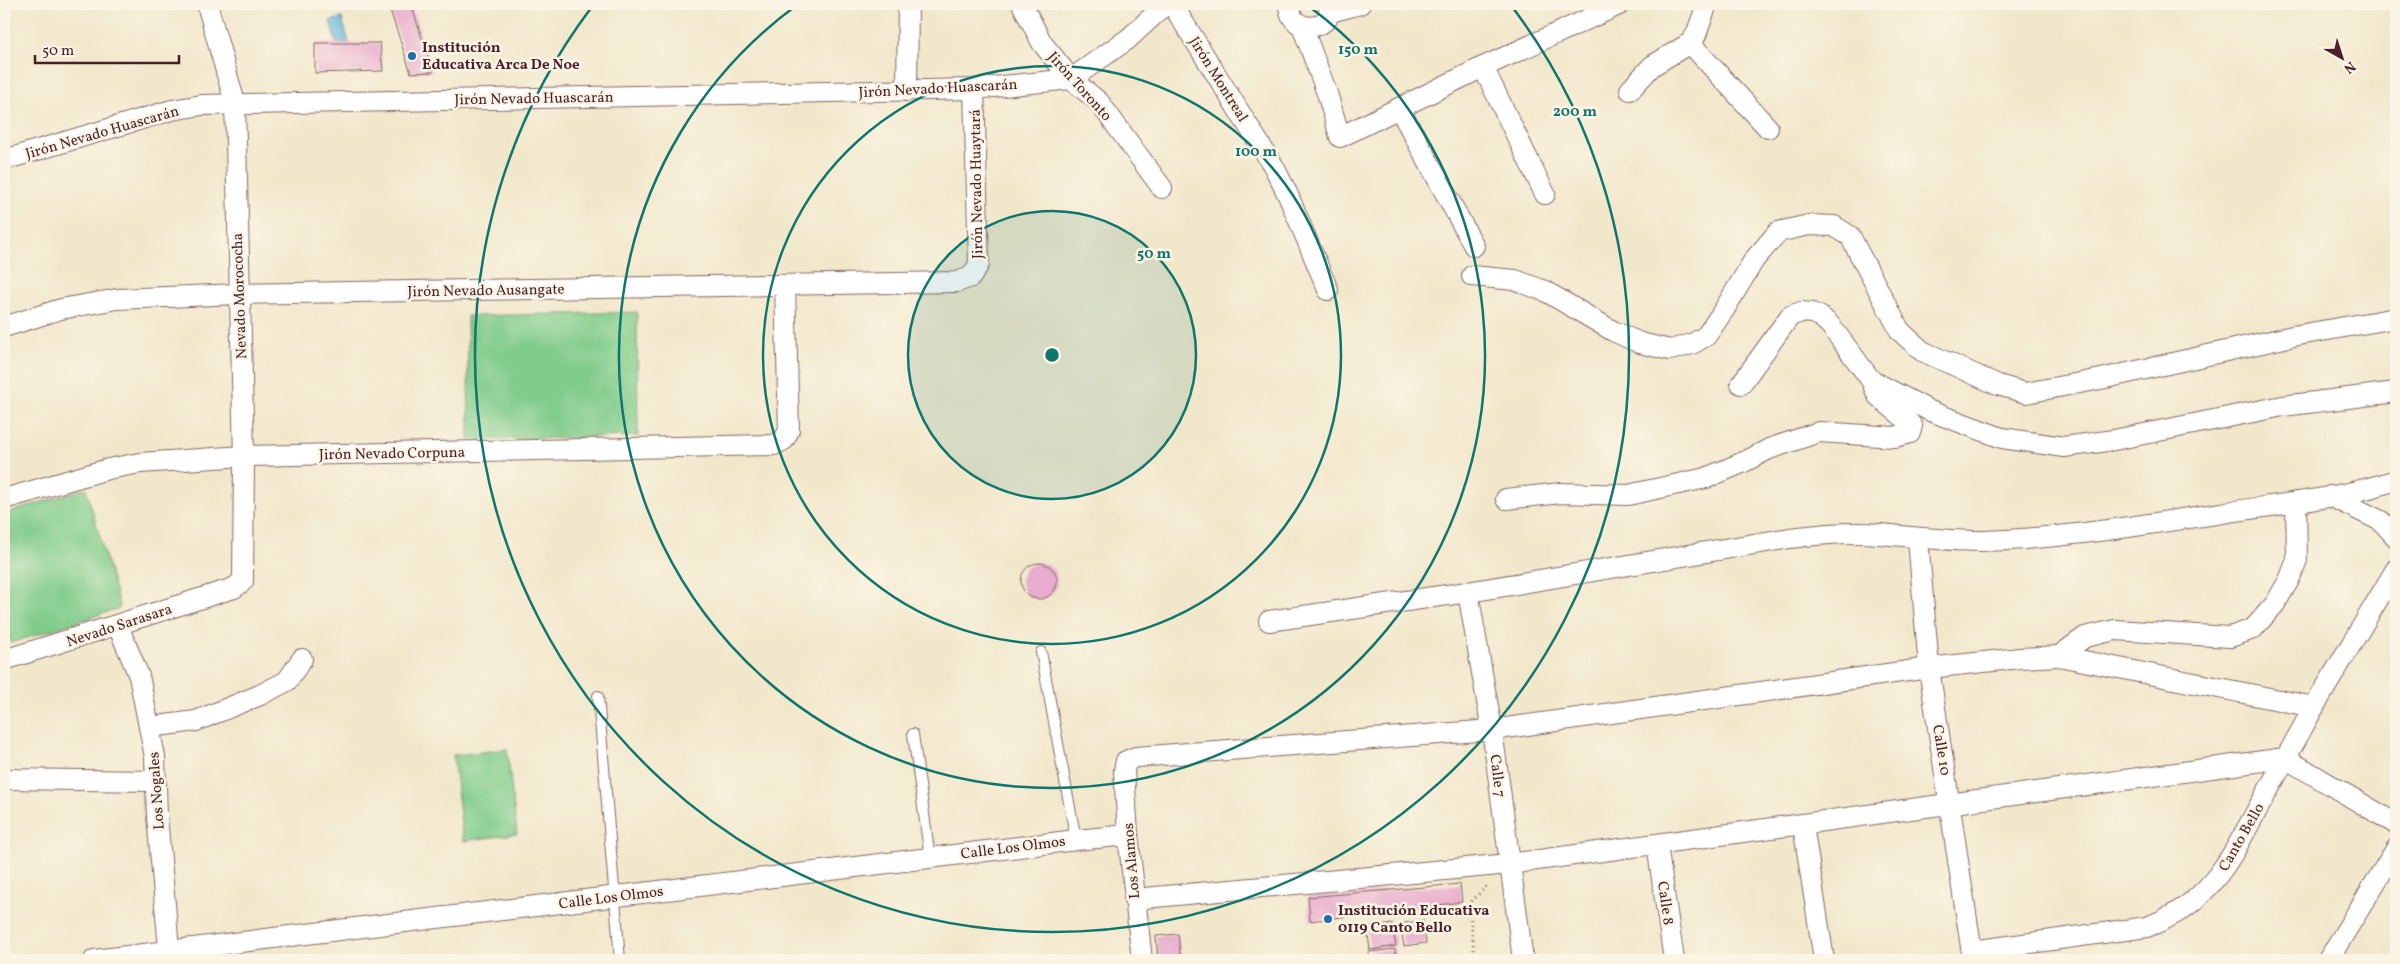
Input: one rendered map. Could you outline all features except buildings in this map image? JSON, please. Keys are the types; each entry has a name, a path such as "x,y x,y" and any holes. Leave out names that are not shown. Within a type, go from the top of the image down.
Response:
{"street":[{"name":"Nevado Morococha","path":"207,4 235,103 244,456 244,573 241,583 234,588"},
{"path":"907,91 908,4"},
{"name":"Jirón Toronto","path":"1022,4 1042,43 1071,79 1099,102 1162,188"},
{"path":"1071,79 1128,39 1166,4"},
{"name":"Jirón Montreal","path":"1172,4 1274,167 1288,195 1328,290"},
{"path":"1289,4 1292,17 1302,26 1328,93 1340,137 1482,67 1621,4"},
{"path":"1302,26 1316,27 1322,24 1331,8 1360,4"},
{"path":"1630,90 1652,66 1690,43 1696,35 1707,4"},
{"path":"1690,43 1768,128"},
{"path":"1482,67 1545,194"},
{"name":"Jirón Nevado Huascarán","path":"4,160 172,110 235,103 907,91 974,89 1071,79"},
{"name":"Jirón Nevado Huaytará","path":"971,277 979,264 974,89"},
{"path":"1399,108 1474,246"},
{"path":"1472,276 1515,280 1545,291 1613,332 1640,343 1670,350 1692,344 1706,336 1754,260 1778,232 1809,225 1834,226 1850,236 1900,331 1922,350 1998,385 2026,393 2102,379 2293,336 2396,318"},
{"name":"Jirón Nevado Ausangate","path":"4,328 61,309 117,299 239,294 957,282 971,277"},
{"name":"Jirón Nevado Corpuna","path":"4,499 108,468 140,463 244,456 774,445 784,440 789,430 785,285"},
{"path":"1506,499 1561,493 1628,495 1706,478 1769,449 1819,432 1895,437 1910,432 1912,426 1878,396 1871,380 1830,325 1812,313 1801,312 1790,316 1741,384"},
{"path":"1871,380 1930,411 2002,438 2064,447 2114,440 2284,406 2396,392"},
{"path":"1268,621 1468,592 1790,538 1831,533 1879,534 1918,539 1981,541 2048,537 2296,502 2372,488 2396,480"},
{"path":"2330,496 2381,521 2396,537"},
{"path":"2059,656 2085,637 2116,630 2230,638 2253,629 2275,604 2289,580 2297,560 2296,502"},
{"name":"Calle 10","path":"1918,539 1929,668 1973,956"},
{"name":"Canto Bello","path":"1973,956 2147,926 2168,919 2207,890 2223,870 2314,707 2396,569"},
{"name":"Nevado Sarasara","path":"4,660 118,626 234,588"},
{"name":"Calle 7","path":"1468,592 1492,730 1508,864 1523,960"},
{"name":"Los Nogales","path":"118,626 138,676 150,727 170,956"},
{"path":"1492,730 1929,668 2020,658 2059,656 2314,707"},
{"path":"150,727 196,721 260,695 286,681 302,660"},
{"name":"Los Alamos","path":"1142,960 1128,835 1124,771 1126,761 1136,757 1492,730"},
{"path":"1134,899 1508,864 2285,758 2396,824"},
{"path":"4,779 155,781"},
{"path":"1803,825 1824,960"},
{"name":"Calle Los Olmos","path":"94,960 170,956 615,896 1128,835"},
{"name":"Calle 8","path":"1657,845 1674,960"},
{"path":"2328,960 2396,849"}],"lane":[{"path":"1041,652 1076,840"},
{"path":"598,696 620,960"},
{"path":"914,734 930,858"}],"path":[{"path":"1475,960 1469,904 1489,884"}],"green space":[{"path":"637,312 638,436 469,440 467,316"},
{"path":"86,488 120,608 11,643 4,620 4,514"},
{"path":"507,749 517,834 463,841 453,755"}],"water":[{"path":"342,18 349,42 336,43 330,21"}],"place":[{"name":"Institución Educativa Arca De Noe","path":"412,56"},
{"name":"Institución Educativa 0119 Canto Bello","path":"1328,919"}]}
